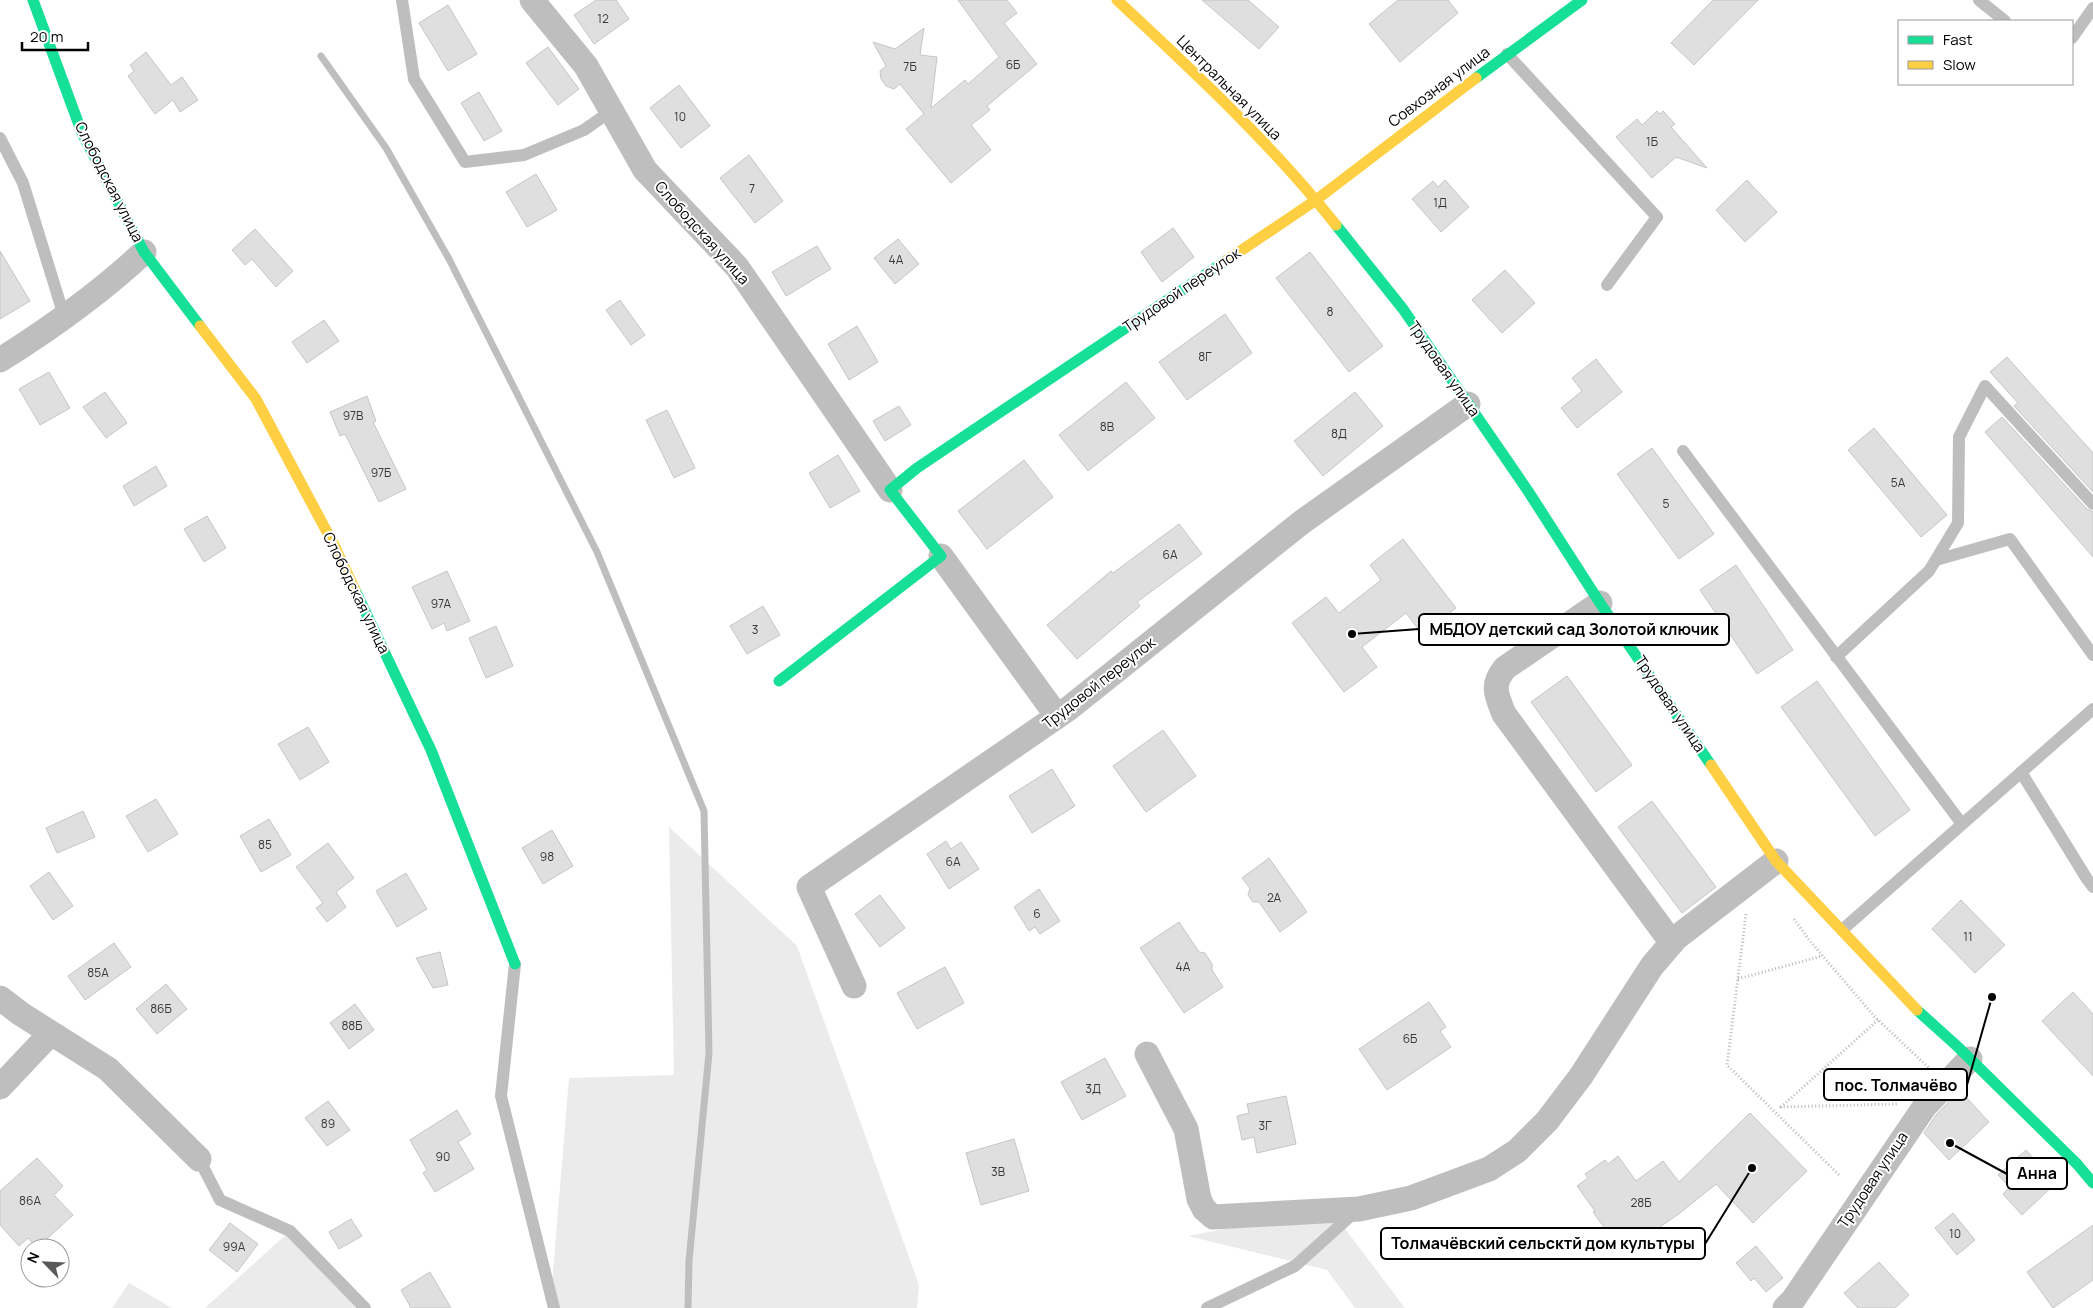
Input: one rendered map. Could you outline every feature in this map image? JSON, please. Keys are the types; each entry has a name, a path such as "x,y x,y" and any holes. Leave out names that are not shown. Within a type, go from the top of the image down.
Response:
{"street":[{"name":"Слободская улица","path":"33,0 82,133 144,252 256,399 335,547 431,750 515,964"},
{"name":"Слободская улица","path":"532,0 586,66 645,170 737,267 890,490"},
{"name":"Центральная улица","path":"1117,0 1206,83 1316,200"},
{"name":"Совхозная улица","path":"1316,200 1507,54 1582,0"},
{"name":"Трудовая улица","path":"1316,200 1402,309 1528,491 1600,603 1776,861 1914,1007 2077,1164 2093,1183"},
{"name":"Трудовой переулок","path":"890,490 917,468 1316,200"},
{"name":"Слободская улица","path":"0,360 116,278 144,252"},
{"name":"Трудовой переулок","path":"854,986 809,888 1057,716 1302,522 1468,404"},
{"path":"890,490 941,556 1057,716"},
{"path":"779,681 941,556"},
{"path":"1600,603 1505,668 1496,678 1496,694 1504,714 1672,943"},
{"path":"1148,1054 1186,1129 1199,1199 1204,1209 1213,1217 1360,1209 1411,1198 1489,1169 1517,1150 1547,1121 1570,1091 1652,966 1672,943 1776,861"},
{"path":"0,998 108,1069 199,1159"},
{"path":"0,1087 51,1033"},
{"name":"Трудовая улица","path":"1793,1306 1927,1104 1970,1059"}],"lane":[{"path":"402,0 414,79 465,162 524,155 584,130 611,111"},
{"path":"1979,0 2004,20"},
{"path":"2073,37 2093,8"},
{"path":"1507,54 1657,217 1607,285"},
{"path":"0,138 23,183 64,316"},
{"path":"1836,657 1929,571 1958,523 1959,437 1985,386 2093,504"},
{"path":"1683,452 1962,824"},
{"path":"1936,560 2010,539 2093,655"},
{"path":"1842,930 2093,709"},
{"path":"2021,772 2093,887"},
{"path":"515,964 501,1096 554,1308"},
{"path":"199,1159 220,1200 290,1230 365,1308"},
{"path":"1207,1308 1295,1266 1360,1209"}],"path":[{"path":"1750,881 1727,1065 1838,1175"},
{"path":"1793,918 1822,956 1878,1020 1946,1084"},
{"path":"1738,979 1822,956"},
{"path":"1775,1112 1878,1020"},
{"path":"1781,1107 1927,1104"}],"shaded area":[{"path":"669,827 797,946 919,1285 917,1308 550,1308 569,1078 674,1075"},
{"path":"1330,1209 1405,1308 1355,1308 1327,1270 1188,1236"},
{"path":"290,1231 365,1308 205,1308"},
{"path":"129,1283 172,1308 112,1308"}],"building":[{"path":"596,0 616,0 629,19 594,44 574,15"},
{"path":"958,0 1007,0 1017,13 1004,23 1037,64 987,106 990,110 971,125 991,150 951,183 906,129 924,114 900,84 894,89 886,86 881,79 880,71 886,66 873,42 895,49 924,28 920,55 937,57 931,108 965,80 968,84 999,57"},
{"path":"1202,0 1248,0 1279,27 1259,49"},
{"path":"1398,0 1448,0 1458,13 1400,62 1369,24"},
{"path":"1713,0 1758,0 1694,65 1671,43"},
{"path":"448,5 477,54 448,71 419,23"},
{"path":"548,47 579,89 558,105 526,63"},
{"path":"146,52 171,85 182,77 198,100 180,112 173,100 155,114 128,76 134,71 130,65"},
{"path":"679,85 710,126 681,148 650,108"},
{"path":"479,92 502,131 484,141 461,103"},
{"path":"1657,111 1660,114 1663,111 1675,124 1671,127 1707,168 1676,157 1652,178 1616,137 1637,119 1642,125"},
{"path":"749,155 783,201 755,223 720,178"},
{"path":"536,174 557,210 527,227 506,192"},
{"path":"1445,180 1469,207 1441,232 1412,199 1433,181 1438,187"},
{"path":"1747,180 1777,212 1745,242 1716,210"},
{"path":"1173,228 1194,257 1162,282 1141,252"},
{"path":"255,229 293,271 276,287 252,259 245,265 232,250"},
{"path":"898,239 919,264 895,284 874,258"},
{"path":"817,246 831,269 786,296 772,272"},
{"path":"0,251 30,301 0,319"},
{"path":"1310,252 1383,346 1349,372 1276,278"},
{"path":"1505,270 1535,303 1502,333 1472,300"},
{"path":"620,300 645,335 631,345 606,310"},
{"path":"1225,314 1252,353 1187,400 1159,362"},
{"path":"324,320 339,341 307,363 292,342"},
{"path":"857,326 878,362 849,380 828,344"},
{"path":"2007,357 2093,453 2093,492 2014,406 2018,403 1990,372"},
{"path":"1596,359 1622,392 1577,428 1561,408 1582,391 1572,378"},
{"path":"49,372 70,408 40,425 19,389"},
{"path":"1126,382 1155,418 1088,471 1059,435"},
{"path":"105,392 127,423 106,438 83,407"},
{"path":"1355,392 1383,426 1323,476 1294,441"},
{"path":"367,396 376,421 373,422 406,489 379,502 345,434 340,436 330,412"},
{"path":"899,406 911,425 885,441 873,421"},
{"path":"667,410 695,468 674,478 646,420"},
{"path":"2002,417 2087,509 2093,512 2093,557 1985,432"},
{"path":"1874,428 1947,515 1921,537 1848,450"},
{"path":"1652,448 1714,534 1679,559 1617,474"},
{"path":"838,455 860,491 830,508 809,473"},
{"path":"1024,460 1053,497 987,549 958,511"},
{"path":"156,466 167,486 134,506 123,486"},
{"path":"207,516 226,548 204,562 184,529"},
{"path":"1179,524 1202,554 1137,602 1140,606 1077,659 1047,625 1111,571 1113,573"},
{"path":"1403,539 1456,608 1422,634 1406,613 1362,647 1377,667 1344,692 1292,623 1326,597 1339,613 1381,580 1370,565"},
{"path":"1736,565 1793,650 1757,674 1700,590"},
{"path":"447,571 470,621 447,631 444,623 432,629 412,587"},
{"path":"763,606 780,635 747,654 730,626"},
{"path":"496,626 513,666 486,678 469,638"},
{"path":"1567,676 1632,765 1596,792 1531,702"},
{"path":"1817,681 1910,810 1875,836 1781,707"},
{"path":"308,727 329,762 300,780 278,744"},
{"path":"1163,730 1196,776 1146,812 1113,766"},
{"path":"1052,769 1075,806 1032,833 1009,796"},
{"path":"156,799 178,834 148,852 126,816"},
{"path":"1652,801 1716,887 1682,913 1618,827"},
{"path":"83,811 95,837 57,853 46,828"},
{"path":"269,819 291,855 261,872 240,836"},
{"path":"552,830 573,866 543,884 522,848"},
{"path":"946,841 951,849 961,842 979,869 949,889 927,854"},
{"path":"328,843 354,878 336,892 346,907 327,922 316,908 323,903 296,867"},
{"path":"1269,858 1307,912 1280,932 1259,902 1253,902 1248,895 1250,888 1242,878"},
{"path":"49,872 73,906 53,920 30,886"},
{"path":"406,873 427,909 397,927 376,891"},
{"path":"1039,889 1060,921 1040,934 1035,927 1029,931 1014,907"},
{"path":"880,895 905,928 880,947 855,914"},
{"path":"1961,900 2005,945 1975,973 1932,929"},
{"path":"1179,922 1199,952 1205,953 1212,964 1212,970 1223,987 1184,1013 1140,948"},
{"path":"114,943 131,967 85,1000 68,976"},
{"path":"440,952 448,985 433,988 416,958"},
{"path":"945,967 964,1003 917,1029 897,993"},
{"path":"166,984 187,1009 157,1034 136,1009"},
{"path":"2073,992 2093,1014 2093,1076 2042,1021"},
{"path":"1429,1002 1446,1027 1440,1031 1451,1047 1387,1090 1359,1049"},
{"path":"355,1004 374,1030 349,1049 330,1023"},
{"path":"1105,1058 1126,1096 1082,1120 1061,1082"},
{"path":"1964,1095 1989,1122 1949,1160 1924,1133 1936,1115 1954,1096 1958,1100"},
{"path":"1286,1096 1296,1144 1257,1153 1254,1137 1242,1140 1237,1116 1249,1113 1247,1104"},
{"path":"328,1101 350,1130 327,1146 305,1118"},
{"path":"457,1110 471,1134 458,1142 474,1169 435,1192 423,1173 427,1170 410,1140"},
{"path":"1750,1113 1807,1171 1753,1223 1716,1184 1680,1213 1640,1241 1637,1236 1620,1249 1577,1186 1588,1178 1585,1174 1605,1160 1608,1164 1618,1156 1636,1181 1663,1161 1679,1182"},
{"path":"1014,1139 1029,1191 981,1205 966,1153"},
{"path":"2026,1150 2056,1183 2022,1215 2003,1194 2010,1187 1998,1175"},
{"path":"37,1158 63,1186 54,1195 73,1215 48,1238 20,1238 19,1246 0,1225 0,1191"},
{"path":"1953,1213 1975,1240 1957,1255 1935,1228"},
{"path":"351,1219 362,1236 339,1249 329,1232"},
{"path":"230,1223 258,1244 237,1272 209,1250"},
{"path":"2093,1225 2093,1280 2053,1308 2027,1272"},
{"path":"1756,1246 1783,1278 1766,1292 1754,1278 1751,1281 1736,1263"},
{"path":"1879,1262 1909,1295 1895,1308 1858,1308 1844,1293"},
{"path":"430,1272 451,1308 411,1308 401,1290"}],"waterway":[{"path":"321,56 386,148 449,259 597,552 704,811 709,1053 689,1261 688,1308"}],"traffic: fast":[{"path":"33,0 82,133 144,252 200,326"},
{"path":"1476,78 1582,0"},
{"path":"1336,225 1403,309 1528,491 1600,603 1711,765"},
{"path":"779,681 941,556 890,490 917,468 1227,260"},
{"path":"355,590 431,750 515,964"},
{"path":"1917,1010 1958,1047 2077,1164 2093,1183"}],"traffic: slow":[{"path":"1117,0 1258,136 1336,225"},
{"path":"1227,260 1316,200 1476,78"},
{"path":"200,326 256,399 335,547 355,590"},
{"path":"1711,765 1776,861 1917,1010"}],"place":[{"name":"МБДОУ детский сад Золотой ключик","path":"1352,634"},
{"name":"пос. Толмачёво","path":"1992,997"},
{"name":"Анна","path":"1950,1143"},
{"name":"Толмачёвский сельсктй дом культуры","path":"1752,1168"}]}
